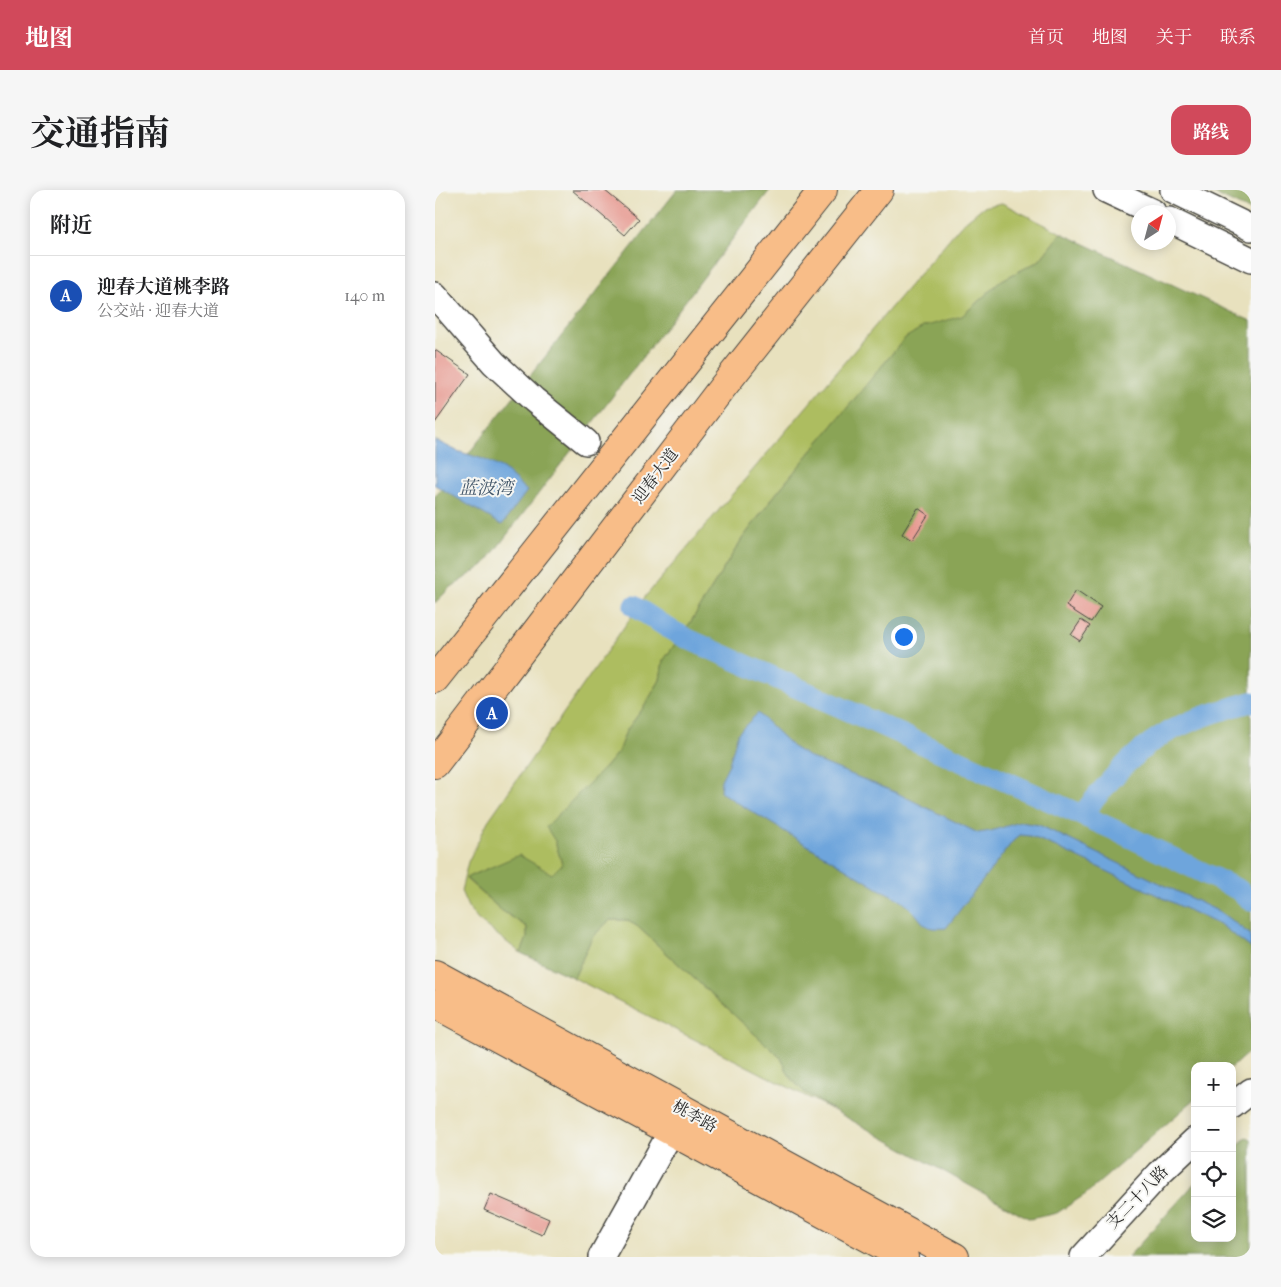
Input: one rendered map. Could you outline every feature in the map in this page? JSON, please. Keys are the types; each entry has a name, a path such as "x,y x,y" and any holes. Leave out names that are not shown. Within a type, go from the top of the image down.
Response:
{"main road":[{"path":"435,680 823,190"},
{"name":"迎春大道","path":"436,762 722,388 879,190"},
{"path":"799,220 834,247"},
{"name":"桃李路","path":"435,974 904,1257"},
{"name":"桃李路","path":"435,1004 955,1257"}],"street":[{"path":"1106,190 1138,205"},
{"path":"1173,190 1251,228"},
{"path":"1176,223 1251,260"},
{"path":"435,295 494,363 534,400 587,442"},
{"path":"1236,1103 1251,1091"},
{"path":"601,1257 677,1121"},
{"name":"支二十八路","path":"1083,1257 1160,1173 1191,1144"}],"green space":[{"path":"677,190 770,190 484,565 450,588 435,603 435,496"},
{"path":"1206,190 1251,190 1251,211"},
{"path":"1002,203 1061,233 1039,261 1002,280 962,316 905,338 775,495 742,539 690,623 663,661 660,680 644,707 626,731 618,752 555,841 562,864 552,874 466,879 501,910 527,927 527,938 521,953 478,920 468,907 461,891 468,862 488,821 645,597 961,225 983,207"},
{"path":"1061,233 1251,321 1251,1050 1236,1063 1191,1062 1191,1102 1086,1194 1057,1213 1030,1219 833,1110 803,1091 790,1077 781,1058 637,926 626,920 610,920 592,937 574,978 521,953 527,938 527,927 501,910 466,878 519,855 552,874 562,864 555,841 546,827 618,752 626,731 644,707 660,680 663,661 690,623 742,539 775,495 905,338 923,327 962,316 1002,280 1039,261"},
{"path":"610,920 626,920 637,926 781,1058 790,1077 803,1091 833,1110 574,978 592,937"},
{"path":"1247,1137 1251,1139 1251,1257 1128,1257 1191,1187 1191,1242 1236,1242 1236,1147"}],"water":[{"name":"蓝波湾","path":"435,440 503,469 527,491 502,525 435,485"},
{"path":"758,713 794,748 811,758 897,793 978,833 1020,822 1039,825 1220,912 1251,935 1251,948 1222,926 1054,846 1030,836 1020,835 1013,841 946,928 932,928 924,924 899,899 879,889 720,792 721,780 729,764 738,733"}],"building":[{"path":"572,190 604,190 639,219 625,235"},
{"path":"435,350 470,374 435,423"},
{"path":"918,508 928,515 912,540 902,534"},
{"path":"1076,590 1101,607 1091,622 1066,606"},
{"path":"1081,620 1090,626 1080,641 1071,635"},
{"path":"491,1194 549,1219 542,1235 484,1210"}],"waterway":[{"path":"634,606 688,639 1117,831 1239,890 1251,901"},
{"path":"1082,815 1108,783 1150,743 1171,730 1193,720 1251,702"}],"place":[{"name":"迎春大道桃李路","path":"492,713"}]}
